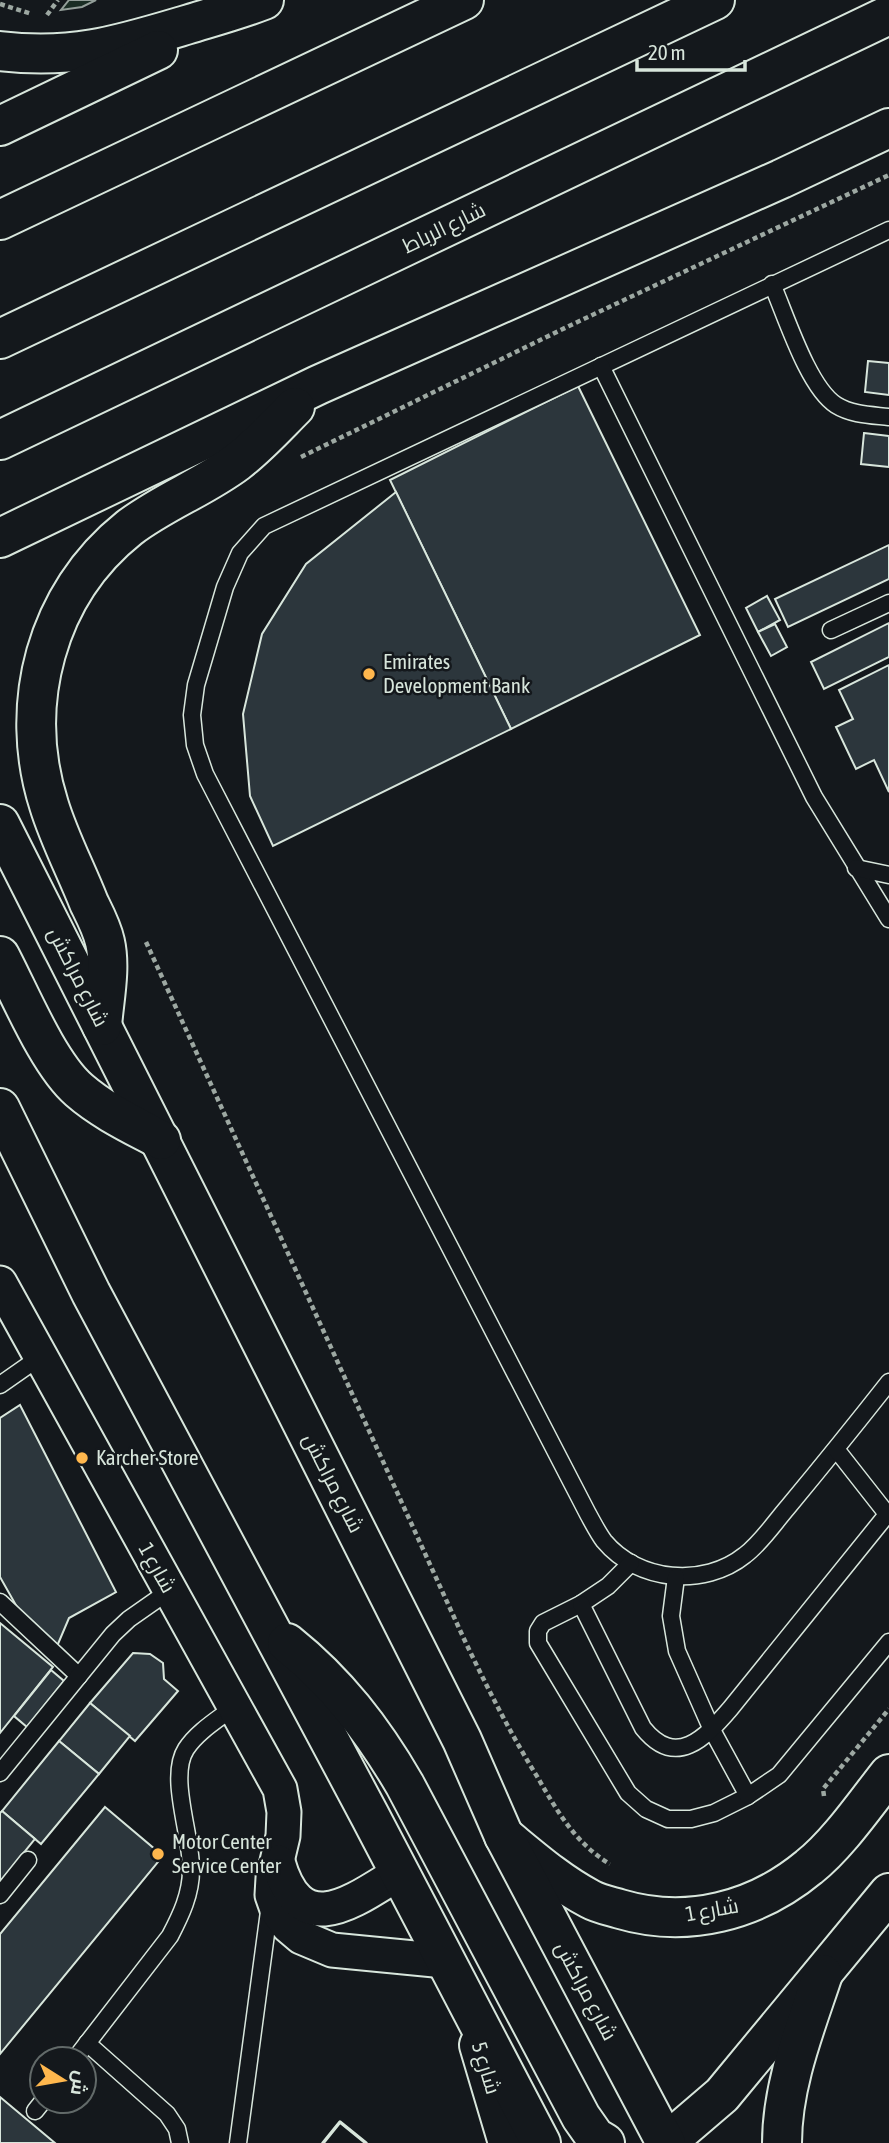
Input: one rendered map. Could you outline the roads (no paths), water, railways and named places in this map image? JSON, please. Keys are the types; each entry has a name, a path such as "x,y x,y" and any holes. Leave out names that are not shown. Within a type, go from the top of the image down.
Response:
{"main road":[{"path":"0,220 464,0"},
{"path":"0,339 715,0"},
{"path":"0,51 31,55 87,52 147,38 253,4"},
{"path":"0,126 253,4"},
{"name":"شارع الرباط","path":"0,440 889,15"},
{"path":"0,537 318,385 781,179 889,128"},
{"path":"102,1027 105,942 51,813 41,781 36,748 37,692 46,648 60,614 79,582 102,553 129,528 238,461 318,385"},
{"name":"شارع مراكش","path":"0,824 462,1740 505,1836 666,2143"},
{"path":"0,957 63,1074 96,1103 161,1140"},
{"path":"0,1108 91,1293 541,2143"},
{"path":"271,1631 312,1663 348,1700 379,1741 412,1797 581,2116 594,2137 605,2143"},
{"name":"شارع 1","path":"505,1836 548,1872 592,1900 642,1916 696,1918 737,1908 777,1891 812,1865 889,1774"},
{"path":"666,2143 722,2095 889,1893"},
{"path":"782,2143 788,2093 797,2055 823,1974"},
{"name":"شارع 5","path":"454,1977 508,2143"}],"street":[{"name":"شارع 1","path":"0,1286 280,1789 284,1812 283,1836 272,1895"},
{"path":"277,1860 289,1892 299,1902 326,1909 353,1901 399,1873"},
{"path":"272,1895 278,1912 288,1926 316,1945 454,1977"}],"lane":[{"path":"889,230 264,526 240,553 225,587 196,685 192,715 195,745 205,774 588,1514 605,1542 631,1563 652,1573 676,1577 713,1572 745,1555 836,1450 889,1381"},
{"path":"772,285 812,378 822,393 836,405 853,413 889,417"},
{"path":"601,366 814,797 887,916"},
{"path":"831,630 889,603"},
{"path":"856,868 889,874"},
{"path":"0,1385 40,1357"},
{"path":"581,1604 643,1728 652,1739 664,1746 677,1748 691,1745 712,1730 888,1513 836,1450"},
{"path":"631,1563 608,1586 581,1604 543,1623 538,1632 538,1643 628,1793 646,1809 668,1819 691,1819 714,1813 748,1796 779,1775 889,1642"},
{"path":"676,1577 671,1616 677,1651 712,1730 748,1796"},
{"path":"0,1773 113,1634 129,1619 169,1591"},
{"path":"0,1602 79,1676"},
{"path":"180,2143 177,2129 167,2114 87,2043 170,1936 181,1916 191,1870 178,1771 185,1751 199,1734 234,1707"},
{"path":"0,1895 28,1860"},
{"path":"238,2143 272,1895"}],"place":[{"name":"Emirates Development Bank","path":"369,674"},
{"name":"Karcher Store","path":"82,1458"},
{"name":"Motor Center Service Center","path":"158,1854"}]}
